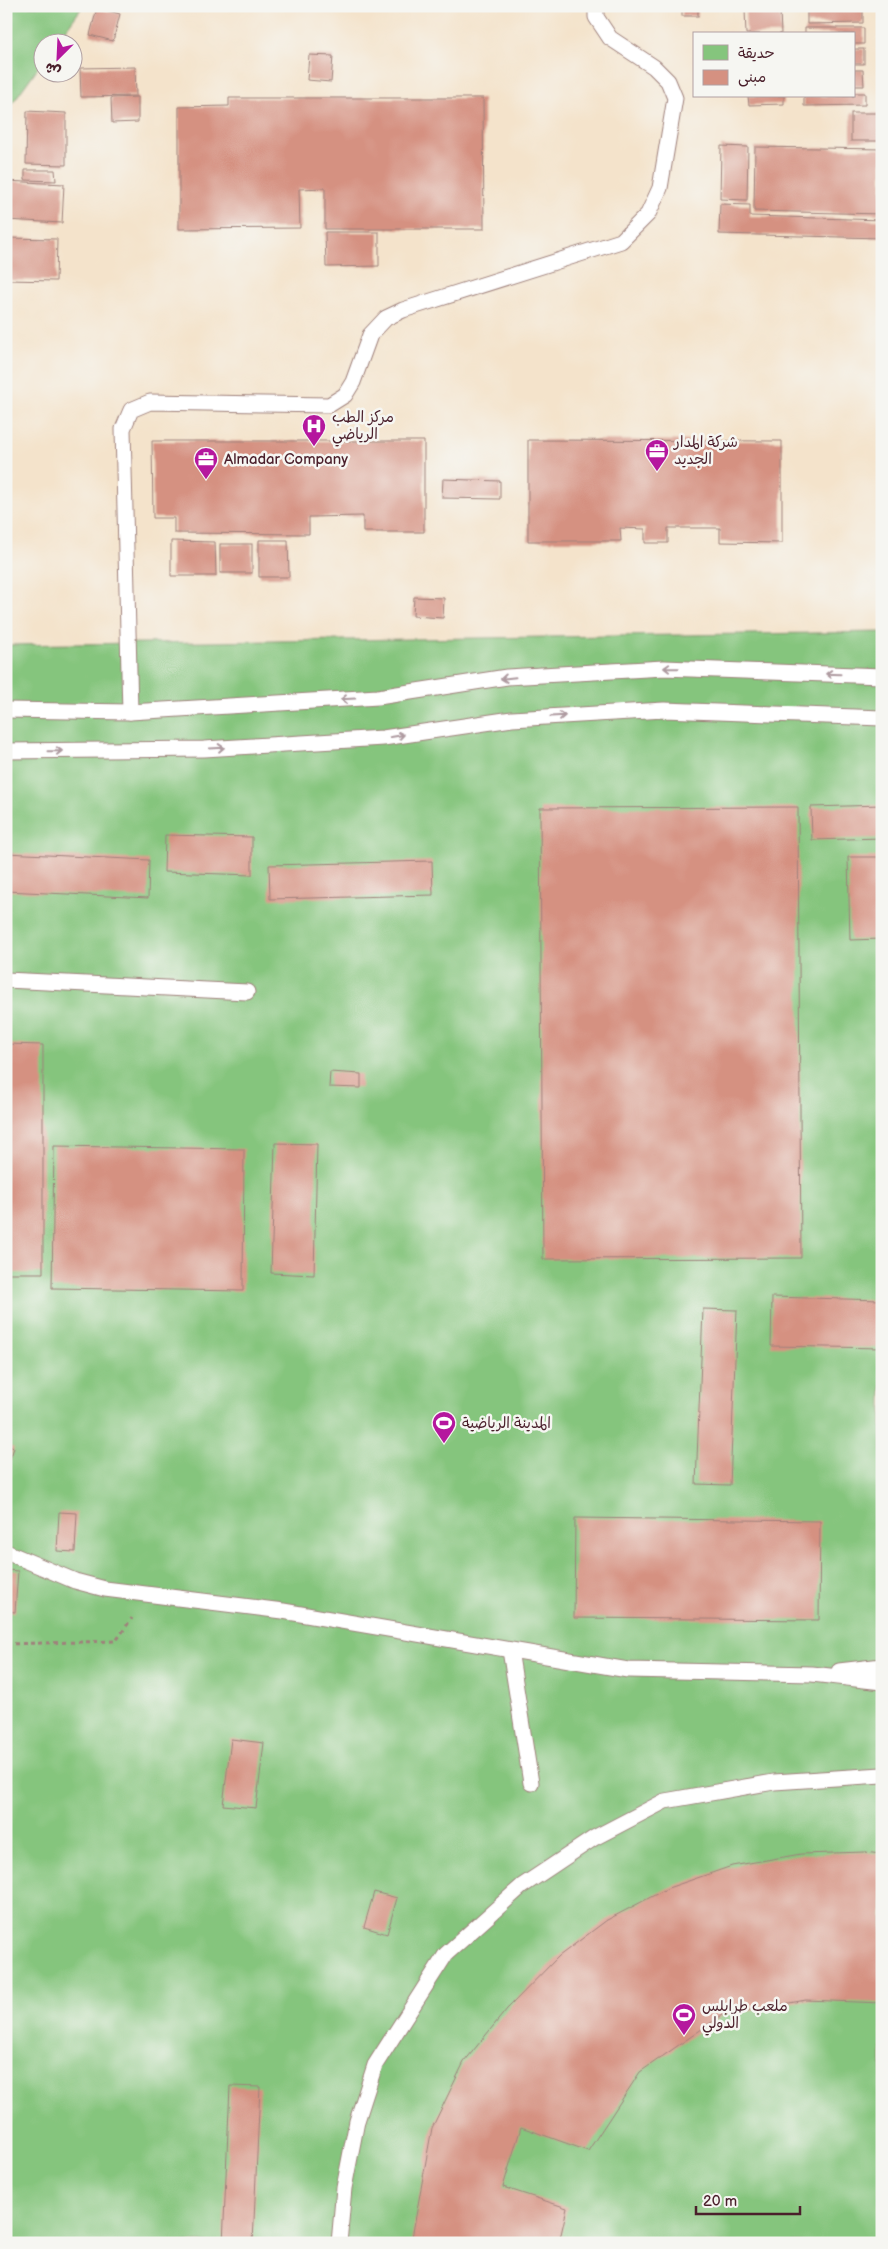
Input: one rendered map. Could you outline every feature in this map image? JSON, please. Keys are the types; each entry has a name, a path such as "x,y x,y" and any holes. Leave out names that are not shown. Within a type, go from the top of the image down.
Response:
{"lane":[{"path":"130,712 123,429 130,410 150,402 329,405 345,395 353,382 370,335 386,318 404,310 621,241 648,214 660,188 675,98 668,81 654,67 610,38 596,17 596,6"},
{"path":"6,710 130,712 378,697 507,677 664,668 882,676"},
{"path":"6,751 204,749 373,739 512,719 664,710 882,718"},
{"path":"6,980 247,992"},
{"path":"6,1552 75,1581 105,1589 283,1611 628,1670 812,1674 882,1682"},
{"path":"510,1650 531,1783"},
{"path":"812,1674 882,1666"},
{"path":"339,2243 344,2188 357,2121 375,2066 446,1954 522,1886 594,1838 665,1801 774,1782 882,1775"}],"path":[{"path":"6,1644 116,1641 149,1595"}],"green space":[{"path":"6,6 83,6 64,32 32,32 32,76 6,112"},
{"name":"المدينة الرياضية","path":"882,632 882,2243 6,2243 6,645"}],"building":[{"path":"682,6 698,6 698,16 682,16"},
{"path":"97,8 120,14 113,41 90,35"},
{"path":"863,9 863,23 807,24 807,10"},
{"path":"745,10 780,10 781,32 746,32"},
{"path":"805,28 864,28 864,44 856,44 856,32 805,32"},
{"path":"856,49 864,49 864,64 856,64"},
{"path":"309,55 333,56 331,82 307,80"},
{"path":"135,67 136,96 81,97 82,68"},
{"path":"856,70 863,70 864,86 856,86"},
{"path":"856,93 865,93 865,105 804,106 804,98 856,98"},
{"path":"138,97 138,122 112,123 111,98"},
{"path":"229,98 483,98 484,229 325,229 325,188 299,189 300,228 179,229 179,107 229,106"},
{"path":"748,98 784,98 784,104 749,105"},
{"path":"27,111 66,113 66,165 26,164"},
{"path":"851,113 882,113 882,141 851,141"},
{"path":"721,146 748,147 747,200 720,199"},
{"path":"755,147 882,149 882,214 754,211"},
{"path":"25,170 55,170 56,181 25,180"},
{"path":"6,181 64,184 62,223 6,220"},
{"path":"720,204 750,205 750,216 882,220 882,238 719,234"},
{"path":"325,232 379,232 379,266 326,267"},
{"path":"6,238 57,239 56,281 6,280"},
{"path":"528,440 782,441 782,543 720,542 720,528 668,528 668,543 645,543 645,529 620,528 621,541 528,541"},
{"path":"152,441 424,441 424,532 363,532 363,516 309,517 309,534 174,533 174,518 153,518"},
{"path":"443,479 500,481 500,499 442,498"},
{"path":"259,540 288,540 289,577 259,577"},
{"path":"171,541 215,542 216,576 171,576"},
{"path":"220,544 252,544 252,573 220,573"},
{"path":"414,597 444,598 443,618 413,616"},
{"path":"882,805 882,838 812,840 811,807"},
{"path":"798,807 801,1258 543,1259 540,808"},
{"path":"165,835 252,837 252,875 164,872"},
{"path":"6,853 149,860 148,898 6,891"},
{"path":"848,857 882,857 882,939 850,940"},
{"path":"432,861 433,895 270,899 269,865"},
{"path":"6,1044 43,1045 43,1273 6,1273"},
{"path":"330,1072 361,1074 361,1088 329,1087"},
{"path":"275,1143 317,1144 314,1275 271,1273"},
{"path":"54,1146 244,1149 243,1291 52,1288"},
{"path":"772,1297 882,1300 882,1348 771,1346"},
{"path":"703,1309 737,1310 730,1485 696,1484"},
{"path":"6,1445 14,1448 6,1469"},
{"path":"59,1512 77,1513 75,1552 57,1551"},
{"path":"575,1518 820,1521 819,1620 574,1618"},
{"path":"6,1570 18,1571 15,1612 6,1611"},
{"path":"231,1739 264,1743 256,1808 223,1805"},
{"path":"865,1852 882,1854 882,2003 806,2000 722,2015 640,2072 588,2151 521,2127 503,2187 567,2208 559,2243 411,2243 432,2128 464,2062 507,2009 559,1956 607,1920 668,1888 732,1866 801,1854"},
{"path":"374,1892 397,1898 387,1934 364,1927"},
{"path":"230,2086 260,2087 253,2243 223,2243"}],"place":[{"name":"مركز الطب الرياضي","path":"314,447"},
{"name":"شركة المدار الجديد","path":"657,472"},
{"name":"Almadar Company","path":"206,480"},
{"name":"المدينة الرياضية","path":"444,1444"},
{"name":"ملعب طرابلس الدولي","path":"684,2036"}]}
